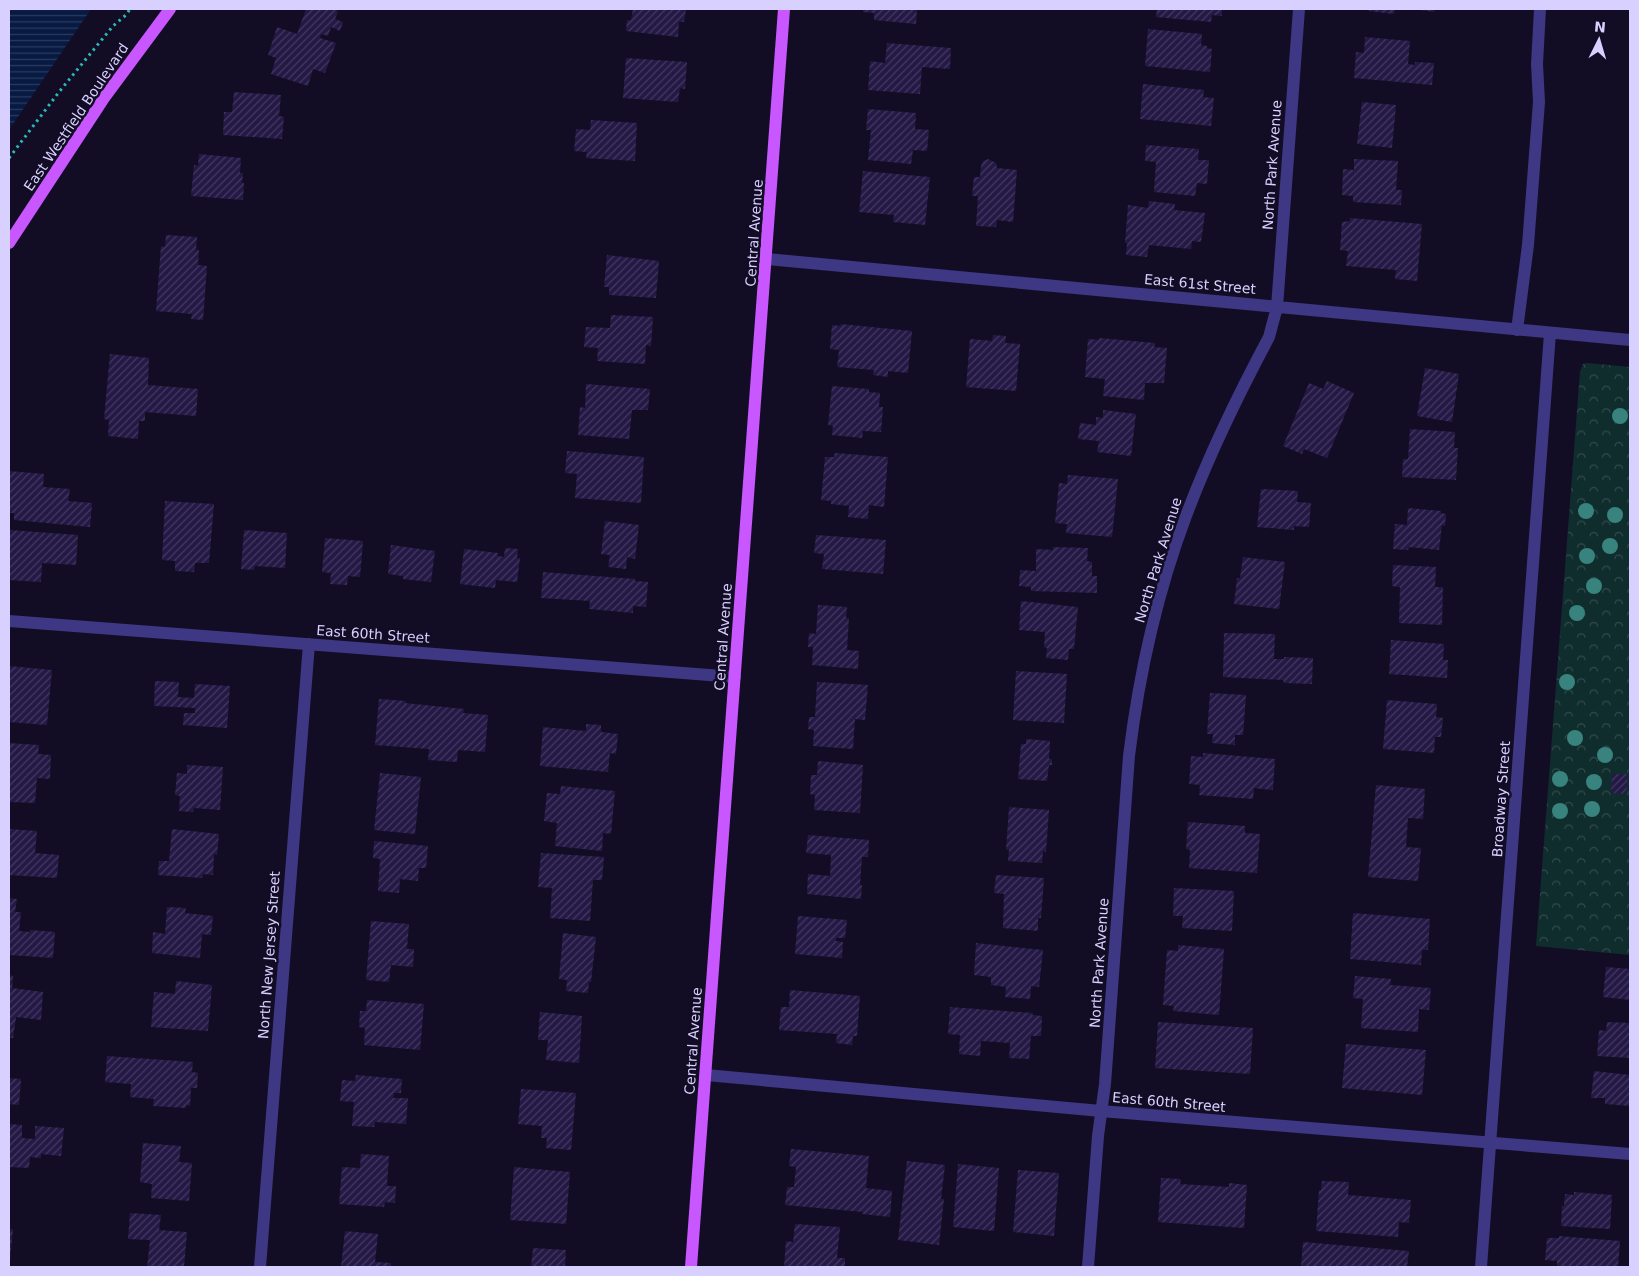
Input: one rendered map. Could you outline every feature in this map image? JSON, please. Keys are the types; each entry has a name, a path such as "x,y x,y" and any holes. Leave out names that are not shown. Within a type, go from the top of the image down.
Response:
{"main road":[{"name":"East Westfield Boulevard","path":"9,243 110,91 170,9"},
{"name":"Central Avenue","path":"691,1267 784,9"}],"street":[{"name":"North Park Avenue","path":"1088,1267 1098,1136 1105,1084 1129,756 1136,704 1147,649 1168,570 1185,518 1216,441 1269,337 1277,307 1299,9"},
{"path":"1517,330 1528,245 1538,111 1537,64 1540,9"},
{"name":"East 61st Street","path":"767,259 1630,340"},
{"name":"Broadway Street","path":"1481,1267 1550,333"},
{"name":"East 60th Street","path":"9,621 735,678"},
{"name":"North New Jersey Street","path":"260,1267 309,644"},
{"name":"East 60th Street","path":"706,1075 1101,1111 1630,1154"}],"path":[{"path":"9,158 77,70 113,26 130,9"}],"green space":[{"path":"1583,364 1630,367 1630,955 1536,946 1580,372"}],"water":[{"path":"9,9 91,9 9,130"}],"building":[{"path":"306,9 331,9 338,11 335,19 343,22 340,31 331,27 328,36 321,34 320,38 336,43 325,73 313,69 308,86 271,74 276,58 268,55 277,27 297,34"},
{"path":"633,9 686,9 684,22 679,22 678,37 626,31 627,20 631,20"},
{"path":"863,9 917,9 916,24 874,20 874,13 863,12"},
{"path":"1157,9 1222,9 1222,16 1212,15 1211,22 1156,17"},
{"path":"1369,9 1395,9 1394,14 1369,11"},
{"path":"1420,9 1435,9 1434,12"},
{"path":"1148,29 1202,34 1201,45 1212,49 1210,72 1145,66"},
{"path":"1365,37 1410,41 1408,64 1415,65 1415,62 1434,63 1432,85 1354,78 1356,52 1364,53"},
{"path":"887,43 951,48 950,69 922,67 920,94 868,90 870,61 885,63"},
{"path":"626,58 687,62 685,89 680,88 678,102 623,98"},
{"path":"1143,84 1204,90 1203,97 1214,98 1211,126 1140,119"},
{"path":"234,92 281,95 279,116 284,117 282,139 223,135 224,112 232,112"},
{"path":"1362,102 1396,105 1392,148 1357,144"},
{"path":"868,109 916,113 915,129 929,130 927,151 913,150 911,164 868,160 871,130 866,130"},
{"path":"591,120 637,123 635,161 586,158 587,152 574,151 576,129 590,130"},
{"path":"1146,145 1199,149 1198,160 1209,160 1207,184 1197,183 1195,196 1154,192 1156,162 1145,161"},
{"path":"199,154 241,158 240,173 243,173 242,183 244,183 243,200 191,196 194,165 198,166"},
{"path":"988,159 996,163 997,168 1017,170 1013,222 997,220 996,227 976,226 978,196 972,196 974,177 980,177 983,161"},
{"path":"1354,159 1398,161 1396,190 1402,190 1401,205 1353,202 1353,196 1342,195 1343,169 1354,170"},
{"path":"863,171 930,177 925,225 893,222 894,215 859,212"},
{"path":"1149,201 1175,204 1174,210 1205,213 1201,242 1192,241 1191,249 1149,245 1147,257 1126,255 1128,205 1148,208"},
{"path":"1350,218 1422,224 1417,281 1395,279 1396,270 1346,266 1348,251 1340,250 1342,222 1350,221"},
{"path":"166,235 197,237 196,250 199,250 198,265 207,266 203,320 191,319 192,314 156,311 161,246 165,247"},
{"path":"607,255 659,261 656,298 609,295 609,287 604,287"},
{"path":"611,315 653,317 651,346 646,345 645,364 597,361 598,348 584,347 586,327 610,328"},
{"path":"841,324 912,331 908,373 888,371 888,377 873,375 874,370 837,367 839,350 830,349 832,325 840,326"},
{"path":"993,335 1006,336 1005,343 1020,344 1016,391 966,387 970,339 992,341"},
{"path":"1099,338 1155,343 1154,347 1167,348 1164,383 1145,383 1144,400 1103,396 1105,379 1085,377 1088,339 1099,340"},
{"path":"110,354 149,358 148,385 198,389 196,416 145,412 145,421 139,421 138,439 108,436 109,420 104,419"},
{"path":"1425,368 1459,374 1452,422 1417,416"},
{"path":"1327,381 1354,393 1327,458 1304,449 1302,454 1283,446 1309,383 1323,389"},
{"path":"586,384 650,389 648,410 632,410 629,439 578,435 580,407 585,408"},
{"path":"832,386 869,389 869,392 880,393 879,407 883,407 881,432 863,431 862,438 832,435 833,426 828,425"},
{"path":"1103,410 1136,414 1131,456 1097,452 1099,441 1078,439 1080,423 1096,425 1096,417 1103,418"},
{"path":"1410,429 1455,432 1454,448 1458,448 1456,480 1402,477 1403,459 1408,459"},
{"path":"567,451 644,457 641,503 575,498 577,474 565,473"},
{"path":"835,453 888,457 884,507 869,505 868,519 848,517 849,506 831,504 831,501 821,500 825,457 834,457"},
{"path":"9,471 44,474 43,487 70,489 68,501 92,503 90,527 14,520 14,513 9,513"},
{"path":"1068,475 1118,479 1112,537 1066,533 1067,524 1055,523 1059,483 1067,484"},
{"path":"1261,489 1298,491 1297,502 1311,503 1309,527 1294,526 1294,530 1257,527"},
{"path":"165,501 214,504 209,563 195,563 194,572 175,571 175,561 162,560"},
{"path":"1408,508 1441,511 1441,513 1446,514 1445,526 1442,525 1439,550 1409,547 1408,550 1393,549 1395,524 1407,525"},
{"path":"605,521 639,525 635,559 627,557 626,569 608,567 610,555 601,554"},
{"path":"9,530 78,535 76,565 42,563 41,582 9,580"},
{"path":"244,530 287,533 285,568 255,566 254,570 241,569"},
{"path":"816,535 886,540 883,574 822,569 824,554 814,553"},
{"path":"325,538 363,541 360,577 348,576 347,585 330,584 331,573 322,572"},
{"path":"391,545 435,551 431,582 403,579 403,576 388,574"},
{"path":"1053,547 1088,548 1087,561 1092,562 1092,576 1097,576 1097,593 1031,591 1031,587 1019,586 1020,570 1036,571 1036,549 1053,550"},
{"path":"505,548 518,549 517,558 520,558 517,582 496,580 495,588 460,584 464,549 498,553 498,556 504,557"},
{"path":"1243,557 1285,562 1279,609 1234,604 1237,578 1240,578"},
{"path":"1393,565 1436,567 1435,587 1443,587 1442,625 1399,623 1400,587 1392,586"},
{"path":"543,572 635,579 635,581 648,582 646,607 633,606 633,613 589,609 590,601 541,598"},
{"path":"1021,601 1078,607 1074,649 1069,649 1068,660 1046,658 1047,648 1044,647 1045,632 1019,630"},
{"path":"818,605 847,607 846,618 849,618 847,650 859,651 858,669 812,665 813,647 808,647 809,633 816,634"},
{"path":"1224,633 1275,634 1274,659 1284,659 1284,657 1313,658 1312,684 1284,683 1283,680 1223,677"},
{"path":"1391,640 1444,644 1443,660 1448,660 1447,678 1389,674"},
{"path":"9,666 52,670 47,725 9,722"},
{"path":"1016,671 1067,674 1064,723 1013,720"},
{"path":"155,681 179,682 178,697 194,698 195,684 230,686 227,728 183,725 184,713 195,713 195,708 154,706"},
{"path":"817,682 868,685 865,720 855,719 853,749 813,746 814,730 808,729 809,717 815,717"},
{"path":"1210,693 1246,695 1243,735 1235,735 1235,745 1212,743 1213,734 1207,734"},
{"path":"379,699 464,709 463,713 488,715 485,752 458,750 457,762 428,760 429,749 375,745"},
{"path":"1387,700 1437,704 1436,717 1443,718 1441,737 1435,737 1434,753 1383,749"},
{"path":"586,724 601,725 601,732 618,734 616,754 610,753 608,772 540,766 543,727 586,731"},
{"path":"1026,739 1050,741 1049,759 1052,759 1052,765 1049,765 1047,781 1018,779 1021,744 1026,744"},
{"path":"9,743 39,745 38,754 51,755 50,779 37,778 35,803 9,802"},
{"path":"1203,753 1275,759 1273,790 1254,788 1253,799 1199,795 1200,785 1189,784 1191,756 1203,757"},
{"path":"818,761 863,765 860,813 814,810 815,795 810,794 811,775 817,775"},
{"path":"187,765 223,767 220,810 194,808 193,812 179,811 180,796 175,795 177,773 187,774"},
{"path":"380,773 421,777 415,834 374,830"},
{"path":"1612,774 1628,774 1626,794 1611,793"},
{"path":"1376,785 1425,789 1423,819 1408,818 1406,847 1421,848 1418,881 1368,877"},
{"path":"561,786 615,791 611,834 603,833 602,851 555,846 557,823 544,821 547,793 560,794"},
{"path":"1009,807 1049,810 1046,852 1043,851 1042,863 1008,861 1009,849 1006,850"},
{"path":"1188,822 1245,826 1245,833 1260,834 1257,873 1189,868 1190,850 1186,849"},
{"path":"9,829 37,831 35,853 59,855 57,878 9,875"},
{"path":"172,829 219,834 217,855 214,854 213,875 203,874 202,878 158,875 159,861 169,861"},
{"path":"808,835 869,840 868,857 862,857 861,899 807,894 808,874 830,876 831,855 806,853"},
{"path":"374,841 428,846 426,868 419,868 418,881 400,879 399,893 378,891 380,859 373,858"},
{"path":"541,853 604,857 602,880 593,880 590,921 550,918 552,888 538,887"},
{"path":"996,875 1044,878 1041,918 1038,918 1038,931 1003,928 1004,894 994,893"},
{"path":"1174,888 1234,891 1232,931 1182,928 1183,916 1173,916"},
{"path":"9,898 17,899 15,912 21,912 19,931 55,932 53,958 9,955"},
{"path":"167,907 186,908 185,913 213,916 211,935 202,934 200,958 152,953 153,932 165,934"},
{"path":"1353,913 1430,919 1428,950 1422,950 1421,965 1350,959"},
{"path":"798,916 847,920 845,938 836,938 836,941 843,942 842,958 795,954"},
{"path":"371,921 409,924 407,949 414,949 413,967 391,965 389,982 366,980"},
{"path":"563,933 596,937 588,993 566,991 567,980 559,979"},
{"path":"976,943 1043,950 1039,987 1031,986 1030,999 1005,997 1006,987 991,985 991,977 974,975"},
{"path":"1178,945 1224,949 1219,1015 1173,1011 1174,1006 1163,1005 1167,950 1178,951"},
{"path":"1606,967 1630,969 1630,1000 1603,997"},
{"path":"9,975 13,976 12,988 43,992 41,1020 16,1017 13,1038 9,1038"},
{"path":"1355,976 1391,979 1390,985 1431,988 1429,1010 1419,1009 1418,1032 1361,1028 1363,999 1353,998"},
{"path":"176,981 212,985 208,1031 151,1027 154,992 175,994"},
{"path":"790,990 860,996 857,1036 853,1036 852,1045 836,1043 837,1034 779,1030 781,1007 789,1007"},
{"path":"367,1000 424,1004 420,1050 364,1045 365,1028 359,1027 360,1011 366,1011"},
{"path":"950,1007 1033,1013 1032,1015 1042,1016 1041,1036 1031,1036 1029,1059 1009,1058 1010,1043 981,1041 980,1056 959,1054 960,1035 948,1034"},
{"path":"540,1012 582,1016 579,1063 546,1060 548,1040 538,1040"},
{"path":"1158,1022 1253,1028 1250,1074 1155,1068"},
{"path":"1607,1022 1630,1023 1630,1058 1597,1056 1599,1030 1606,1031"},
{"path":"1346,1044 1426,1050 1422,1095 1342,1088"},
{"path":"107,1056 193,1062 192,1072 198,1073 197,1088 191,1088 190,1106 186,1105 186,1108 153,1106 154,1099 130,1097 131,1084 105,1082"},
{"path":"1594,1071 1630,1075 1630,1106 1605,1104 1605,1098 1591,1098"},
{"path":"356,1075 402,1079 401,1093 394,1093 393,1098 408,1098 406,1124 375,1122 374,1127 352,1126 354,1102 340,1101 342,1080 355,1081"},
{"path":"9,1078 21,1079 19,1105 9,1104"},
{"path":"521,1089 576,1093 571,1150 546,1148 547,1138 541,1138 542,1126 518,1124"},
{"path":"9,1124 22,1125 22,1138 35,1139 35,1126 64,1128 61,1156 41,1154 41,1158 30,1157 29,1168 9,1167"},
{"path":"143,1143 181,1146 179,1162 192,1163 189,1201 151,1198 152,1184 140,1182"},
{"path":"791,1149 869,1156 866,1188 892,1191 890,1217 862,1214 863,1212 785,1205 787,1187 794,1187 796,1167 789,1166"},
{"path":"361,1154 389,1156 387,1186 396,1186 395,1203 385,1202 384,1207 339,1204 342,1167 360,1168"},
{"path":"907,1161 945,1165 941,1199 944,1199 939,1245 898,1240"},
{"path":"958,1164 999,1168 994,1231 953,1227"},
{"path":"514,1167 570,1172 566,1224 510,1220"},
{"path":"1018,1170 1059,1173 1054,1236 1013,1232"},
{"path":"1161,1178 1181,1179 1180,1184 1229,1187 1229,1183 1247,1185 1244,1228 1158,1222"},
{"path":"1322,1181 1349,1182 1348,1195 1411,1200 1409,1223 1399,1222 1398,1237 1316,1231 1319,1190 1321,1190"},
{"path":"1574,1192 1612,1195 1610,1229 1561,1226 1565,1194 1574,1195"},
{"path":"130,1213 161,1215 159,1230 187,1232 184,1267 147,1267 150,1240 128,1239"},
{"path":"795,1224 840,1227 837,1258 845,1258 845,1267 784,1267 786,1241 793,1242"},
{"path":"9,1229 13,1229 10,1260 9,1260"},
{"path":"345,1231 378,1234 375,1262 391,1263 391,1267 341,1267"},
{"path":"1559,1236 1620,1241 1618,1267 1557,1267 1557,1261 1545,1260 1547,1238 1559,1238"},
{"path":"1303,1242 1409,1251 1407,1267 1301,1267"},
{"path":"533,1248 566,1250 565,1267 531,1267"}]}
